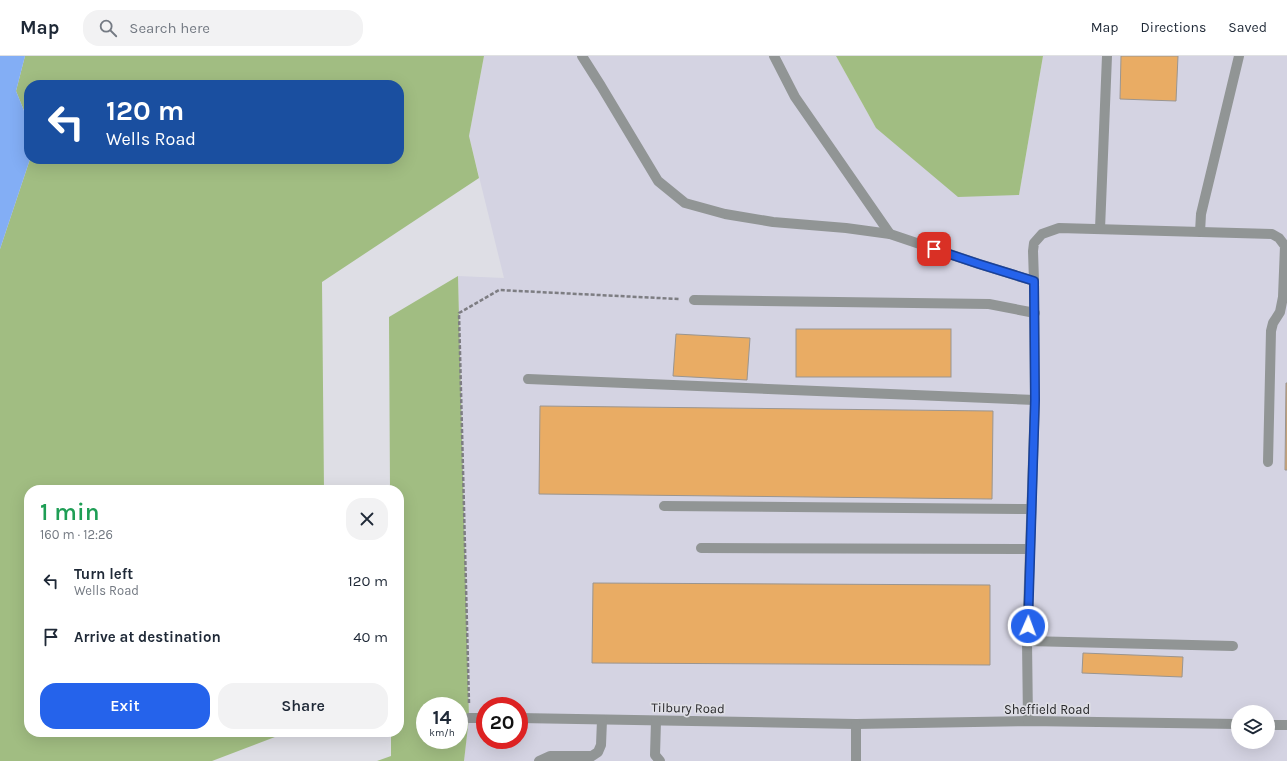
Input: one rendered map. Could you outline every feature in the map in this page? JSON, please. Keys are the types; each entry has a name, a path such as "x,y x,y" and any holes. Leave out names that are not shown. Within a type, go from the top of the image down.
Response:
{"street":[{"path":"582,56 658,181 684,203 725,214 773,222 846,228 890,234 1034,281"},
{"path":"774,56 795,97 890,234"},
{"path":"1100,229 1107,56"},
{"path":"1200,232 1201,214 1239,56"},
{"path":"1028,721 1027,642 1035,400 1034,242 1042,234 1059,228 1272,234 1283,237 1285,246 1283,297 1280,312 1273,323 1271,331 1268,462"},
{"path":"694,300 989,304 1035,313"},
{"path":"528,380 1035,400"},
{"path":"664,506 1031,509"},
{"path":"702,548 1030,549"},
{"path":"1027,642 1233,646"},
{"path":"469,718 476,718"},
{"name":"Tilbury Road","path":"528,718 856,724"},
{"path":"539,761 550,756 592,756 598,752 601,745 602,720"},
{"path":"656,721 655,755 660,761"},
{"name":"Sheffield Road","path":"856,724 1028,721 1231,724"},
{"path":"856,724 856,761"},
{"path":"1275,724 1287,725"}],"path":[{"path":"469,718 459,313 499,290 694,300"}],"shaded area":[{"path":"484,56 836,56 876,128 1019,195 1043,56 1287,56 1287,761 464,761 465,749 468,749 469,718 458,276 504,278 469,136"}],"green space":[{"path":"25,56 484,56 469,136 479,178 322,282 324,485 24,485 24,737 275,737 212,761 0,761 0,249 28,164 404,164 404,80 24,80 24,111 16,91"},
{"path":"836,56 1043,56 1019,195 958,197 876,128"},
{"path":"458,276 469,718 468,727 468,697 416,697 416,749 465,749 464,761 377,761 391,756 391,737 404,737 404,485 390,485 389,317"}],"water":[{"path":"0,56 25,56 16,91 24,111 24,164 28,164 0,249"}],"building":[{"path":"1121,56 1178,56 1176,101 1120,99"},
{"path":"796,329 951,329 951,377 796,377"},
{"path":"676,334 750,338 747,380 673,376"},
{"path":"1286,383 1287,470 1285,470"},
{"path":"540,406 993,411 992,499 539,494"},
{"path":"593,583 990,585 990,665 592,663"},
{"path":"1083,653 1183,657 1182,677 1082,673"}],"route":[{"path":"934,249 1034,281 1035,400 1028,626"}]}
